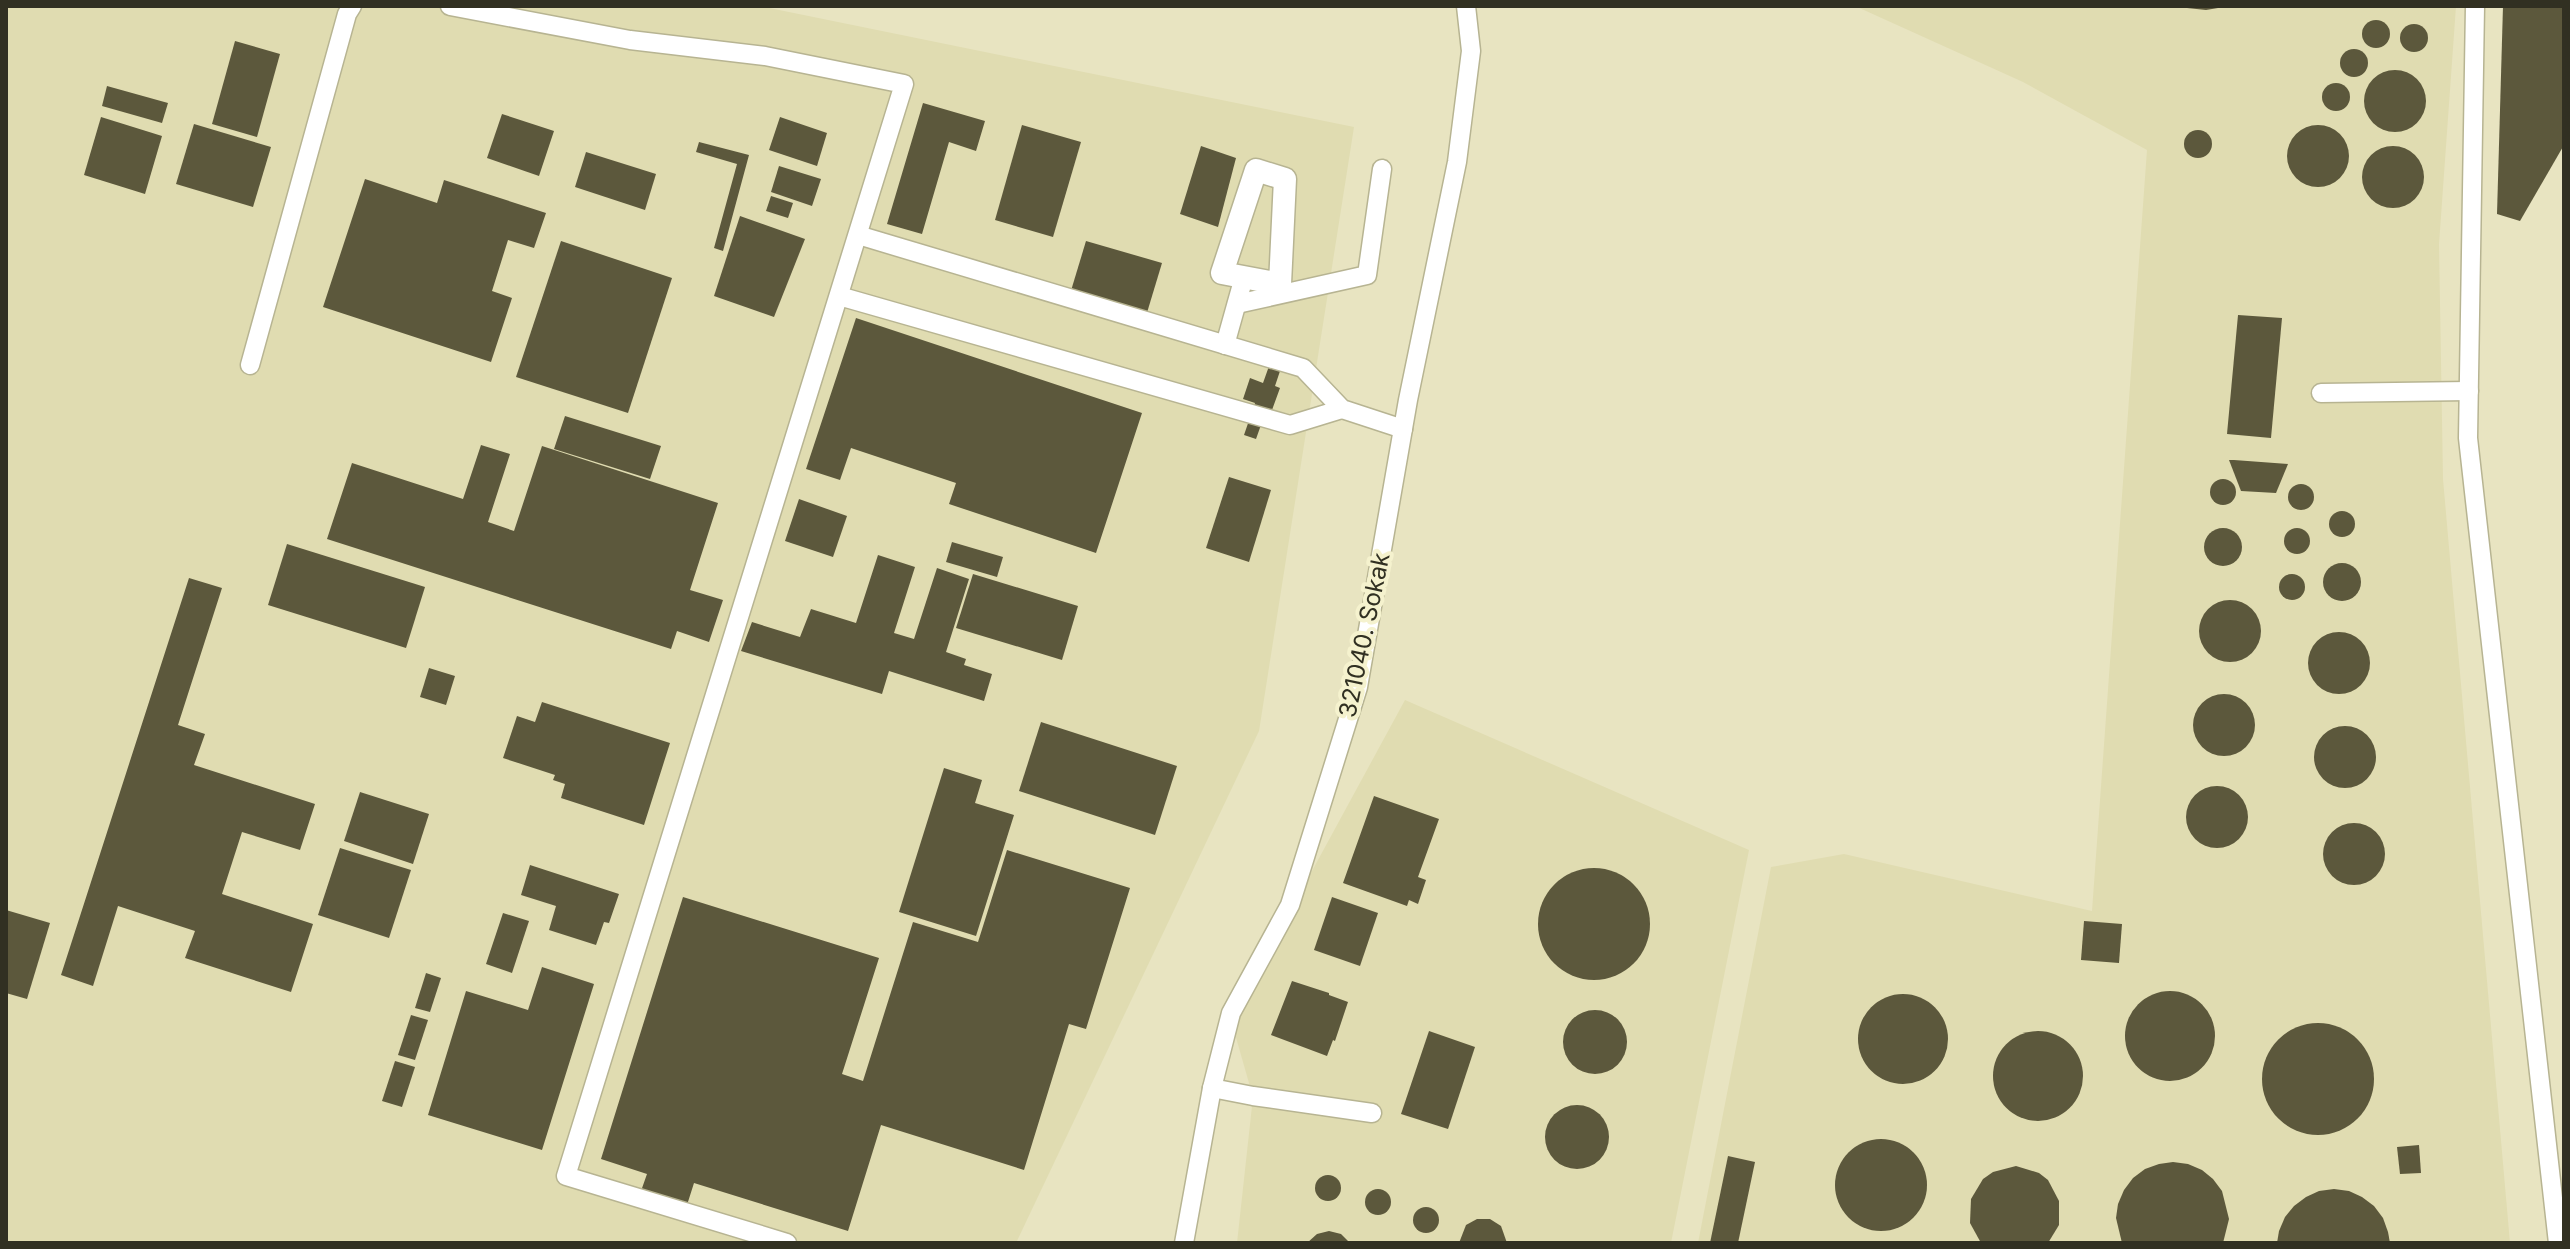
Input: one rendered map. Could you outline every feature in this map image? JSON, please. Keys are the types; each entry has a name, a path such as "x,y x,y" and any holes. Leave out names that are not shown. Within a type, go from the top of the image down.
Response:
{"street":[{"path":"250,365 352,6"},
{"path":"450,6 630,40 765,56 904,84 566,1176 787,1243"},
{"name":"321040. Sokak","path":"1184,1243 1212,1088 1231,1013 1290,905 1358,687 1403,429 1457,162 1471,51 1466,6"},
{"path":"2475,6 2468,438 2558,1243"},
{"path":"1237,304 1367,275 1382,169"},
{"path":"1256,170 1285,179 1280,284 1244,277 1222,273 1256,170"},
{"path":"858,235 1303,368 1342,409 1403,429"},
{"path":"1225,345 1244,277"},
{"path":"839,296 1290,425 1342,409"},
{"path":"2321,393 2469,391"},
{"path":"1212,1088 1372,1113"}],"shaded area":[{"path":"6,6 759,6 1354,127 1259,731 1016,1243 6,1243"},
{"path":"1855,6 2456,6 2439,244 2443,479 2510,1243 1698,1243 1771,867 1844,854 2092,911 2147,150 2023,82"},
{"path":"1405,700 1749,850 1671,1243 1237,1243 1253,1097 1231,1020"}],"building":[{"path":"2187,6 2218,6 2218,8 2206,10"},
{"path":"2503,6 2564,6 2564,145 2520,221 2497,214"},
{"path":"2376,20 2386,24 2390,34 2386,44 2376,48 2366,44 2362,34 2366,24"},
{"path":"2414,24 2424,28 2428,38 2424,48 2414,52 2404,48 2400,38 2404,28"},
{"path":"235,41 280,54 257,137 212,124"},
{"path":"2354,49 2364,53 2368,63 2364,73 2354,77 2344,73 2340,63 2344,53"},
{"path":"2395,70 2407,72 2417,79 2424,89 2424,113 2417,123 2407,130 2395,132 2383,130 2373,123 2366,113 2364,101 2366,89 2373,79 2383,72"},
{"path":"2336,83 2346,87 2350,97 2346,107 2336,111 2326,107 2322,97 2326,87"},
{"path":"107,86 168,103 162,123 102,106"},
{"path":"923,103 985,121 976,151 949,142 922,234 887,224"},
{"path":"502,114 554,131 539,176 487,158"},
{"path":"101,117 162,136 145,194 84,175"},
{"path":"780,117 827,133 817,166 769,150"},
{"path":"194,124 271,147 253,207 176,184"},
{"path":"1022,125 1081,142 1053,237 995,220"},
{"path":"2318,125 2330,127 2340,134 2347,144 2347,168 2340,178 2330,185 2318,187 2306,185 2296,178 2289,168 2287,156 2289,144 2296,134 2306,127"},
{"path":"2198,130 2208,134 2212,144 2208,154 2198,158 2188,154 2184,144 2188,134"},
{"path":"699,142 749,155 723,251 714,248 737,164 696,152"},
{"path":"1201,146 1236,158 1218,227 1180,214"},
{"path":"2393,146 2405,148 2415,155 2422,165 2422,189 2415,199 2405,206 2393,208 2381,206 2371,199 2364,189 2362,177 2364,165 2371,155 2381,148"},
{"path":"586,152 656,174 645,210 575,187"},
{"path":"779,166 821,179 812,206 771,192"},
{"path":"365,179 437,203 444,180 546,213 534,248 508,240 492,291 512,298 491,362 323,307"},
{"path":"771,196 793,203 788,218 766,211"},
{"path":"740,216 805,239 774,317 714,296"},
{"path":"561,241 672,278 628,413 516,377"},
{"path":"1086,241 1162,263 1146,316 1070,294"},
{"path":"2238,315 2282,318 2271,438 2227,434"},
{"path":"856,318 1142,413 1096,553 949,504 956,483 851,448 840,480 806,469"},
{"path":"1273,355 1284,359 1275,386 1280,388 1272,410 1267,408 1256,439 1244,435 1255,403 1243,399 1250,378 1263,383"},
{"path":"565,416 661,446 650,479 554,449"},
{"path":"481,445 510,454 488,522 514,531 542,446 718,503 690,590 723,600 709,642 677,631 671,649 327,539 352,463 463,499"},
{"path":"2229,460 2288,464 2276,493 2241,491"},
{"path":"1229,477 1271,490 1249,562 1206,548"},
{"path":"2223,479 2232,483 2236,492 2232,501 2223,505 2214,501 2210,492 2214,483"},
{"path":"2301,484 2310,488 2314,497 2310,506 2301,510 2292,506 2288,497 2292,488"},
{"path":"799,499 847,516 833,557 785,541"},
{"path":"2342,511 2351,515 2355,524 2351,533 2342,537 2333,533 2329,524 2333,515"},
{"path":"2223,528 2237,533 2242,547 2237,561 2223,566 2209,561 2204,547 2209,533"},
{"path":"2297,528 2306,532 2310,541 2306,550 2297,554 2288,550 2284,541 2288,532"},
{"path":"952,542 1003,557 997,577 946,562"},
{"path":"287,544 425,587 406,648 268,605"},
{"path":"878,555 915,567 894,633 914,639 937,568 969,579 946,652 966,659 964,665 992,674 984,701 889,671 882,694 741,651 752,622 800,637 811,609 856,623"},
{"path":"2342,563 2356,568 2361,582 2356,596 2342,601 2328,596 2323,582 2328,568"},
{"path":"973,574 1078,606 1062,660 956,628"},
{"path":"2292,574 2301,578 2305,587 2301,596 2292,600 2283,596 2279,587 2283,578"},
{"path":"189,578 222,588 178,725 205,734 194,765 315,804 300,850 242,832 222,894 313,924 291,992 185,958 195,931 118,906 93,986 61,975"},
{"path":"2224,600 2236,600 2252,609 2259,619 2259,643 2252,653 2236,662 2224,662 2204,648 2199,637 2199,625 2213,605"},
{"path":"2333,632 2345,632 2361,641 2368,651 2368,675 2361,685 2345,694 2333,694 2313,680 2308,669 2308,657 2322,637"},
{"path":"429,668 455,676 446,705 420,697"},
{"path":"2218,694 2230,694 2246,703 2253,713 2253,737 2246,747 2230,756 2218,756 2198,742 2193,731 2193,719 2207,699"},
{"path":"542,702 670,743 644,825 561,798 565,784 553,780 555,775 503,758 517,716 535,722"},
{"path":"1041,722 1177,766 1155,835 1019,791"},
{"path":"2339,726 2351,726 2367,735 2374,745 2374,769 2367,779 2351,788 2339,788 2319,774 2314,763 2314,751 2328,731"},
{"path":"944,768 982,780 975,803 1014,815 976,936 899,912"},
{"path":"2211,786 2223,786 2239,795 2246,805 2246,829 2239,839 2223,848 2211,848 2191,834 2186,823 2186,811 2200,791"},
{"path":"360,792 429,814 413,864 344,841"},
{"path":"1374,796 1439,819 1418,877 1426,880 1418,904 1409,900 1407,906 1343,883"},
{"path":"2348,823 2360,823 2376,832 2383,842 2383,866 2376,876 2360,885 2348,885 2328,871 2323,860 2323,848 2337,828"},
{"path":"340,848 411,870 389,938 318,915"},
{"path":"1007,850 1130,888 1086,1029 1069,1024 1024,1170 881,1125 848,1231 694,1183 687,1205 641,1191 647,1174 601,1159 683,897 879,958 842,1074 863,1081 913,922 978,942"},
{"path":"530,865 619,894 609,923 604,922 596,945 549,930 556,906 521,895"},
{"path":"1594,868 1616,872 1634,884 1646,902 1650,924 1646,946 1634,964 1616,976 1594,980 1572,976 1554,964 1542,946 1538,924 1542,902 1554,884 1572,872"},
{"path":"1332,897 1378,913 1360,966 1314,950"},
{"path":"6,910 50,923 27,999 6,993"},
{"path":"503,913 529,921 512,973 486,964"},
{"path":"2084,921 2122,924 2119,963 2081,960"},
{"path":"542,967 594,984 542,1150 428,1115 466,991 528,1010"},
{"path":"426,973 441,978 430,1012 415,1008"},
{"path":"1292,981 1348,1002 1327,1056 1271,1035"},
{"path":"2161,991 2179,991 2195,998 2208,1011 2215,1027 2215,1045 2208,1061 2195,1074 2179,1081 2161,1081 2145,1074 2132,1061 2125,1045 2125,1027 2132,1011 2145,998"},
{"path":"1894,994 1912,994 1928,1001 1941,1014 1948,1030 1948,1048 1941,1064 1928,1077 1912,1084 1894,1084 1878,1077 1865,1064 1858,1048 1858,1030 1865,1014 1878,1001"},
{"path":"1595,1010 1618,1019 1627,1042 1618,1065 1595,1074 1572,1065 1563,1042 1572,1019"},
{"path":"411,1015 428,1020 415,1060 398,1055"},
{"path":"2318,1023 2340,1027 2358,1039 2370,1057 2374,1079 2370,1101 2358,1119 2340,1131 2318,1135 2296,1131 2278,1119 2266,1101 2262,1079 2266,1057 2278,1039 2296,1027"},
{"path":"1429,1031 1475,1047 1448,1129 1401,1114"},
{"path":"2029,1031 2047,1031 2063,1038 2076,1051 2083,1067 2083,1085 2076,1101 2063,1114 2047,1121 2029,1121 2013,1114 2000,1101 1993,1085 1993,1067 2000,1051 2013,1038"},
{"path":"395,1061 415,1067 402,1107 382,1101"},
{"path":"1577,1105 1600,1114 1609,1137 1600,1160 1577,1169 1554,1160 1545,1137 1554,1114"},
{"path":"1881,1139 1898,1143 1913,1153 1923,1168 1927,1185 1923,1202 1913,1217 1898,1227 1881,1231 1864,1227 1849,1217 1839,1202 1835,1185 1839,1168 1849,1153 1864,1143"},
{"path":"2419,1145 2421,1173 2400,1174 2397,1147"},
{"path":"1728,1156 1755,1162 1738,1243 1710,1243"},
{"path":"2173,1162 2202,1170 2222,1191 2229,1219 2223,1243 2122,1243 2116,1218 2124,1190 2145,1169"},
{"path":"2016,1166 2039,1173 2048,1180 2059,1201 2059,1225 2048,1243 1981,1243 1970,1223 1971,1199 1983,1179 1993,1172"},
{"path":"1328,1175 1337,1179 1341,1188 1337,1197 1328,1201 1319,1197 1315,1188 1319,1179"},
{"path":"1378,1189 1387,1193 1391,1202 1387,1211 1378,1215 1369,1211 1365,1202 1369,1193"},
{"path":"2319,1191 2349,1191 2374,1206 2383,1218 2390,1243 2277,1243 2285,1217 2294,1206"},
{"path":"1426,1207 1435,1211 1439,1220 1435,1229 1426,1233 1417,1229 1413,1220 1417,1211"},
{"path":"1477,1219 1490,1219 1501,1226 1507,1243 1459,1243 1466,1225"},
{"path":"1329,1231 1341,1234 1350,1243 1307,1243 1317,1234"}]}
